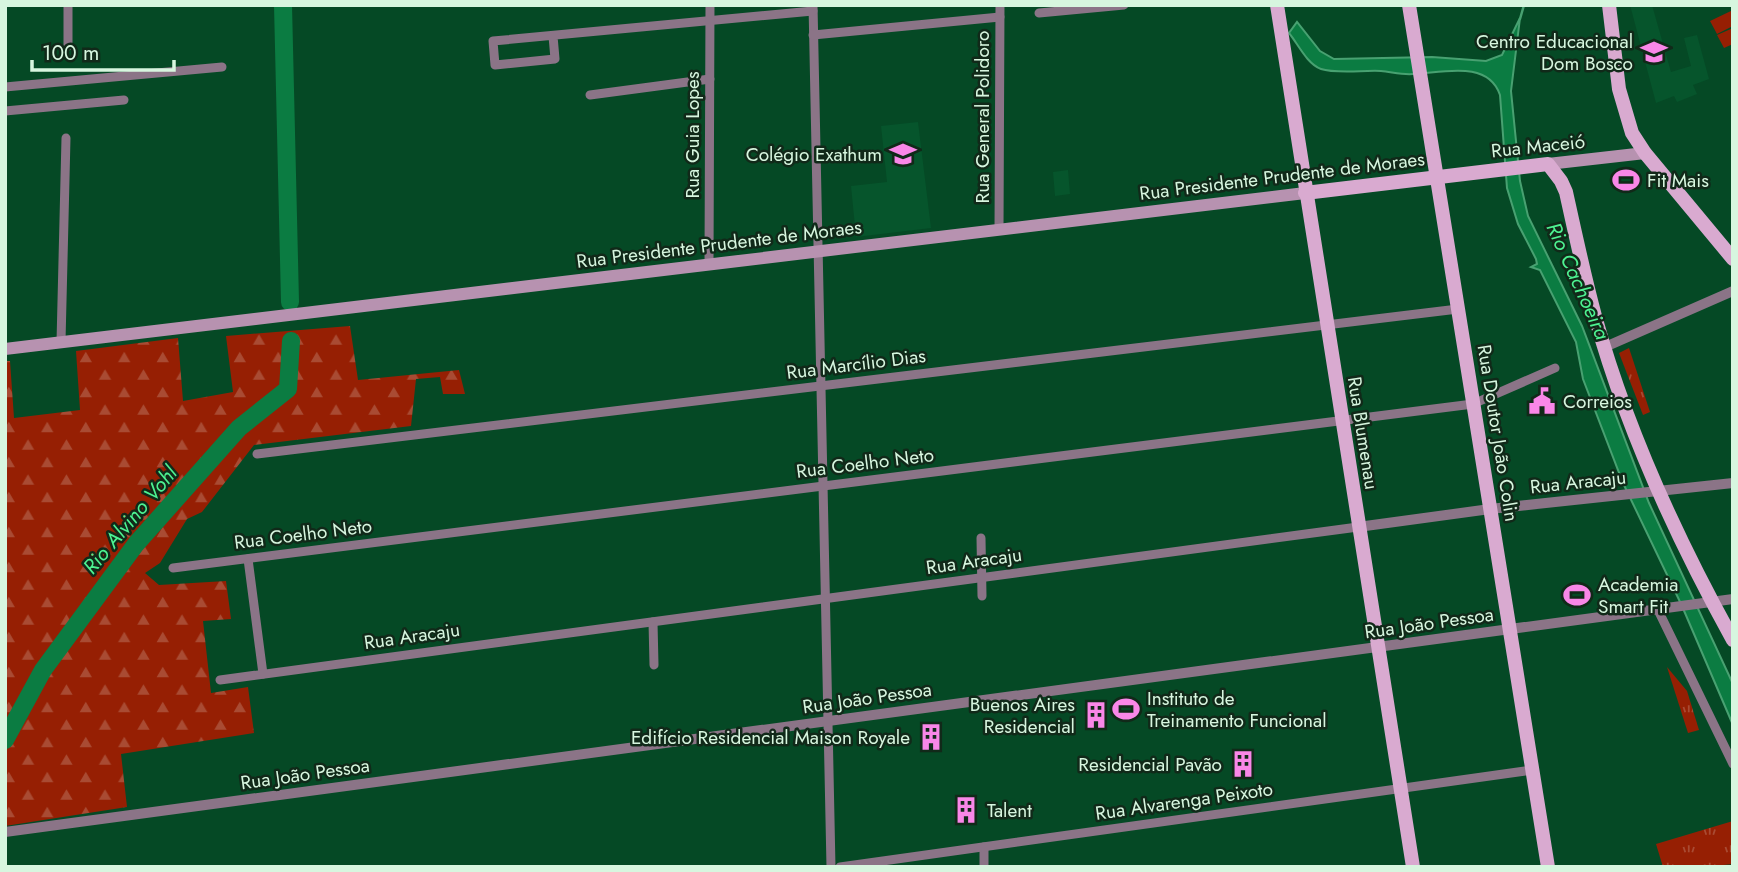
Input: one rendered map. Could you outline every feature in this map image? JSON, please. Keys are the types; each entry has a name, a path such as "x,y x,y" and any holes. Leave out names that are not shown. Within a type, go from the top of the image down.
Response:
{"main road":[{"name":"Rua Blumenau","path":"1277,5 1413,867"},
{"name":"Rua Doutor João Colin","path":"1409,5 1548,867"},
{"path":"1609,5 1619,89 1632,133 1644,153 1733,259"},
{"name":"Rua Maceió","path":"1437,177 1644,153"},
{"path":"1548,164 1566,192 1590,296 1652,491 1706,603 1733,640"},
{"name":"Rua Presidente Prudente de Moraes","path":"5,349 1437,177"}],"street":[{"path":"68,5 68,46"},
{"name":"Rua Guia Lopes","path":"709,264 710,5"},
{"name":"Rua General Polidoro","path":"999,229 1000,5"},
{"path":"1039,13 1124,5"},
{"path":"553,36 555,59 495,65 493,41 710,21 813,8 831,867"},
{"path":"813,35 1000,17"},
{"path":"5,88 222,67"},
{"path":"590,95 710,79"},
{"path":"5,111 124,100"},
{"path":"61,342 66,138"},
{"path":"1605,347 1733,291"},
{"name":"Rua Marcílio Dias","path":"257,454 1458,309"},
{"name":"Rua Coelho Neto","path":"173,568 1473,404 1555,368"},
{"name":"Rua Aracaju","path":"220,680 1490,509 1733,483"},
{"path":"981,538 982,596"},
{"path":"248,559 263,674"},
{"name":"Rua João Pessoa","path":"5,832 1733,599"},
{"path":"1658,610 1733,764"},
{"path":"653,621 654,666"},
{"name":"Rua Alvarenga Peixoto","path":"840,867 1532,770"},
{"path":"984,846 984,867"}],"shaded area":[{"name":"Centro Educacional Dom Bosco","path":"1630,5 1652,5 1671,72 1691,66 1684,38 1697,35 1709,79 1693,85 1697,94 1677,102 1674,96 1656,103"},
{"path":"1520,18 1511,91 1520,181 1528,216 1582,326 1649,503 1733,684 1733,725 1682,606 1623,483 1583,379 1576,342 1540,270 1531,267 1537,264 1536,259 1518,224 1507,188 1500,95 1494,84 1475,72 1409,74 1321,69 1307,58 1289,33 1297,22 1320,51 1334,59 1432,57 1486,61 1502,55"},
{"name":"Colégio Exathum","path":"918,122 931,228 856,237 851,186 887,182 881,126"},
{"path":"1068,170 1070,194 1055,196 1053,172"}],"green space":[{"path":"1733,10 1733,26 1717,34 1710,21"},
{"path":"1733,28 1733,44 1724,48 1717,35"},
{"path":"350,326 358,380 459,370 465,394 443,394 440,377 416,379 411,426 254,445 202,512 187,519 160,563 145,573 159,585 226,581 231,619 203,621 211,693 248,687 254,733 121,754 127,807 5,826 5,361 10,361 14,418 80,410 76,351 178,338 183,401 233,392 226,336"},
{"path":"1629,348 1650,412 1643,415 1619,353"},
{"path":"1667,667 1687,691 1699,730 1688,733"},
{"path":"1733,821 1733,864 1663,867 1656,844"}],"waterway":[{"name":"Rio Alvino Vohl","path":"283,5 290,302"},
{"path":"1520,19 1524,5"},
{"name":"Rio Alvino Vohl","path":"5,740 43,670 136,544 239,428 288,389 291,341"}],"place":[{"name":"Centro Educacional Dom Bosco","path":"1654,52"},
{"name":"Colégio Exathum","path":"903,154"},
{"name":"Fit Mais","path":"1626,180"},
{"name":"Correios","path":"1542,401"},
{"name":"Academia Smart Fit","path":"1577,595"},
{"name":"Instituto de Treinamento Funcional","path":"1126,709"},
{"name":"Buenos Aires Residencial","path":"1096,715"},
{"name":"Edifício Residencial Maison Royale","path":"931,737"},
{"name":"Residencial Pavão","path":"1243,764"},
{"name":"Talent","path":"966,810"}],"water label":[{"name":"Rio Cachoeira","path":"1578,281"}]}
